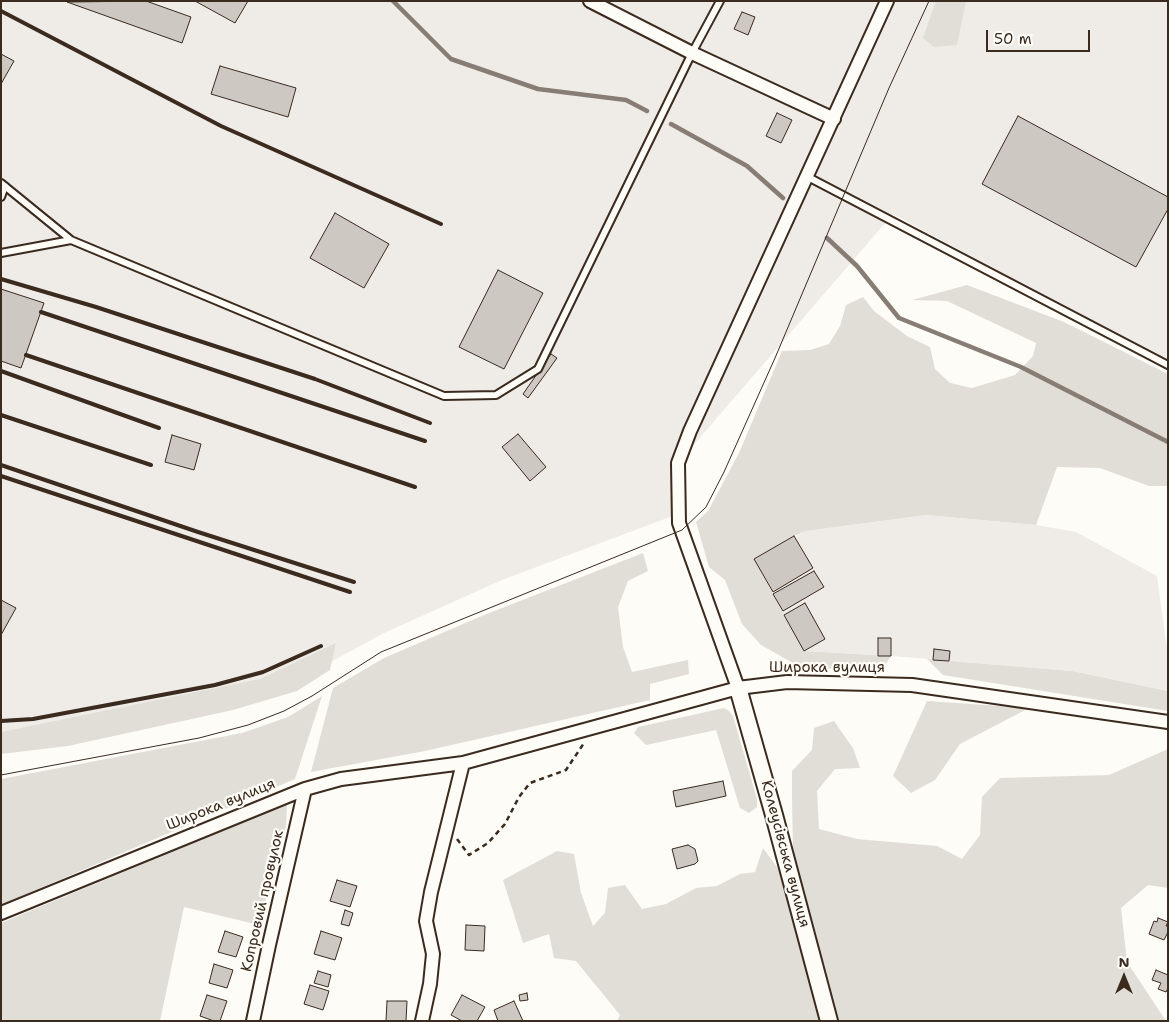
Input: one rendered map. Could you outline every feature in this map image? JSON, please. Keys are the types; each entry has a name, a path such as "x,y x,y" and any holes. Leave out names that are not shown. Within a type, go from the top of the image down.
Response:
{"street":[{"path":"590,1 692,53 834,119"},
{"path":"738,688 679,523 678,463 690,431 888,1"},
{"name":"Широка вулиця","path":"1,913 305,788 341,779 463,763 738,688 787,682 912,685 1168,722"},
{"name":"Колеусівська вулиця","path":"738,688 777,824 829,1021"},
{"path":"422,1021 430,984 433,954 426,921 463,763"},
{"name":"Копровий провулок","path":"253,1021 305,788"}],"lane":[{"path":"1,197 3,185 71,240 444,396 496,395 538,369 692,53 720,1"},
{"path":"808,177 1168,365"},
{"path":"1,252 71,240"}],"path":[{"path":"448,825 469,855 488,843 506,824 519,797 530,784 566,770 583,745 587,729"}],"shaded area":[{"path":"1,1 1168,1 1168,363 893,214 678,463 678,514 502,580 384,633 279,690 1,738"},
{"path":"936,1 966,1 957,45 934,47 923,38"},
{"path":"967,285 1064,322 1168,374 1168,486 1149,486 1100,468 1057,467 1036,525 926,515 806,531 794,536 754,559 804,651 891,656 881,671 800,667 761,645 742,624 725,580 709,567 696,522 708,511 739,453 782,351 810,350 829,344 840,326 846,305 863,297 874,311 907,336 930,347 935,369 950,383 972,388 1015,375 1033,356 1036,343 947,301 912,300"},
{"path":"926,515 1036,525 1076,532 1157,576 1168,656 1168,691 1072,671 892,656 804,651 754,559 806,531"},
{"path":"643,553 648,571 628,581 618,607 623,647 632,672 688,660 689,674 650,684 650,700 425,751 311,772 333,688 384,658 484,615"},
{"path":"336,643 330,670 297,691 233,710 68,746 1,754 1,732 260,679"},
{"path":"927,659 1072,671 1168,691 1168,711 943,675"},
{"path":"322,696 295,779 1,905 1,779 242,733 288,717"},
{"path":"927,701 1029,708 960,744 935,780 911,793 893,776"},
{"path":"724,708 733,716 757,799 757,807 749,813 740,808 716,730 646,745 634,733 638,727"},
{"path":"834,721 853,748 860,768 835,769 817,791 819,829 857,839 937,846 962,859 980,835 982,797 1000,778 1109,775 1168,749 1168,888 1148,885 1121,908 1127,962 1166,1021 836,1021 793,853 792,799 792,771 812,750 814,728"},
{"path":"287,804 286,826 259,925 184,907 160,1021 1,1021 1,923"},
{"path":"763,848 780,871 820,1021 617,1021 620,1015 576,961 554,958 549,934 523,943 503,880 557,851 574,854 581,893 593,926 605,913 608,888 625,885 642,909 666,904 696,888 717,886 740,874 755,872"}],"building":[{"path":"146,1 191,17 182,43 67,2"},
{"path":"195,1 248,1 235,23"},
{"path":"742,12 755,17 748,35 734,29"},
{"path":"1,54 14,61 1,84"},
{"path":"220,66 296,88 288,117 211,94"},
{"path":"777,113 792,120 781,143 766,136"},
{"path":"1018,116 1168,197 1168,209 1136,267 982,184"},
{"path":"335,213 389,244 364,288 310,258"},
{"path":"498,270 543,293 504,369 459,347"},
{"path":"1,289 44,303 21,368 1,361"},
{"path":"551,354 557,358 528,398 523,394"},
{"path":"518,434 546,467 530,481 502,447"},
{"path":"172,435 201,444 194,470 165,462"},
{"path":"794,536 813,568 773,592 754,559"},
{"path":"814,571 824,587 783,611 773,594"},
{"path":"1,600 16,608 1,635"},
{"path":"805,603 825,639 804,651 784,615"},
{"path":"878,638 891,638 891,656 878,656"},
{"path":"934,649 950,651 949,661 933,660"},
{"path":"723,781 726,796 676,807 673,791"},
{"path":"688,845 695,849 698,861 695,864 677,869 672,849"},
{"path":"337,880 357,886 350,907 330,901"},
{"path":"345,910 353,913 349,926 341,924"},
{"path":"1158,918 1168,922 1166,926 1168,926 1168,932 1164,940 1149,934 1154,921 1157,922"},
{"path":"466,925 485,926 484,951 465,950"},
{"path":"225,931 243,937 236,957 218,952"},
{"path":"321,931 342,938 335,960 314,954"},
{"path":"214,964 233,970 227,988 209,983"},
{"path":"1156,970 1168,975 1168,988 1166,992 1158,989 1161,983 1152,980"},
{"path":"318,971 331,975 328,987 314,983"},
{"path":"310,985 329,991 323,1010 304,1004"},
{"path":"527,993 528,1000 520,1001 519,995"},
{"path":"207,995 227,1001 220,1021 200,1016"},
{"path":"462,995 485,1007 477,1021 462,1021 451,1015"},
{"path":"387,1001 407,1001 406,1021 386,1021"},
{"path":"514,1001 523,1021 498,1021 494,1010"}],"waterway":[{"path":"393,1 451,59 538,89 626,100 647,111"},
{"path":"671,124 747,166 783,198"},
{"path":"827,238 857,266 899,318 1021,367 1168,442"}],"tram line":[{"path":"1,775 199,738 248,725 284,711 312,696 381,652 682,530 706,507 724,472 775,358 889,88 929,1"}],"railway":[{"path":"1,11 221,126 441,224"},
{"path":"1,279 96,307 315,379 430,423"},
{"path":"41,312 425,441"},
{"path":"26,355 415,487"},
{"path":"1,371 159,428"},
{"path":"1,415 151,465"},
{"path":"1,465 198,532 354,582"},
{"path":"1,476 350,592"},
{"path":"1,721 33,719 215,685 263,672 321,646"}]}
